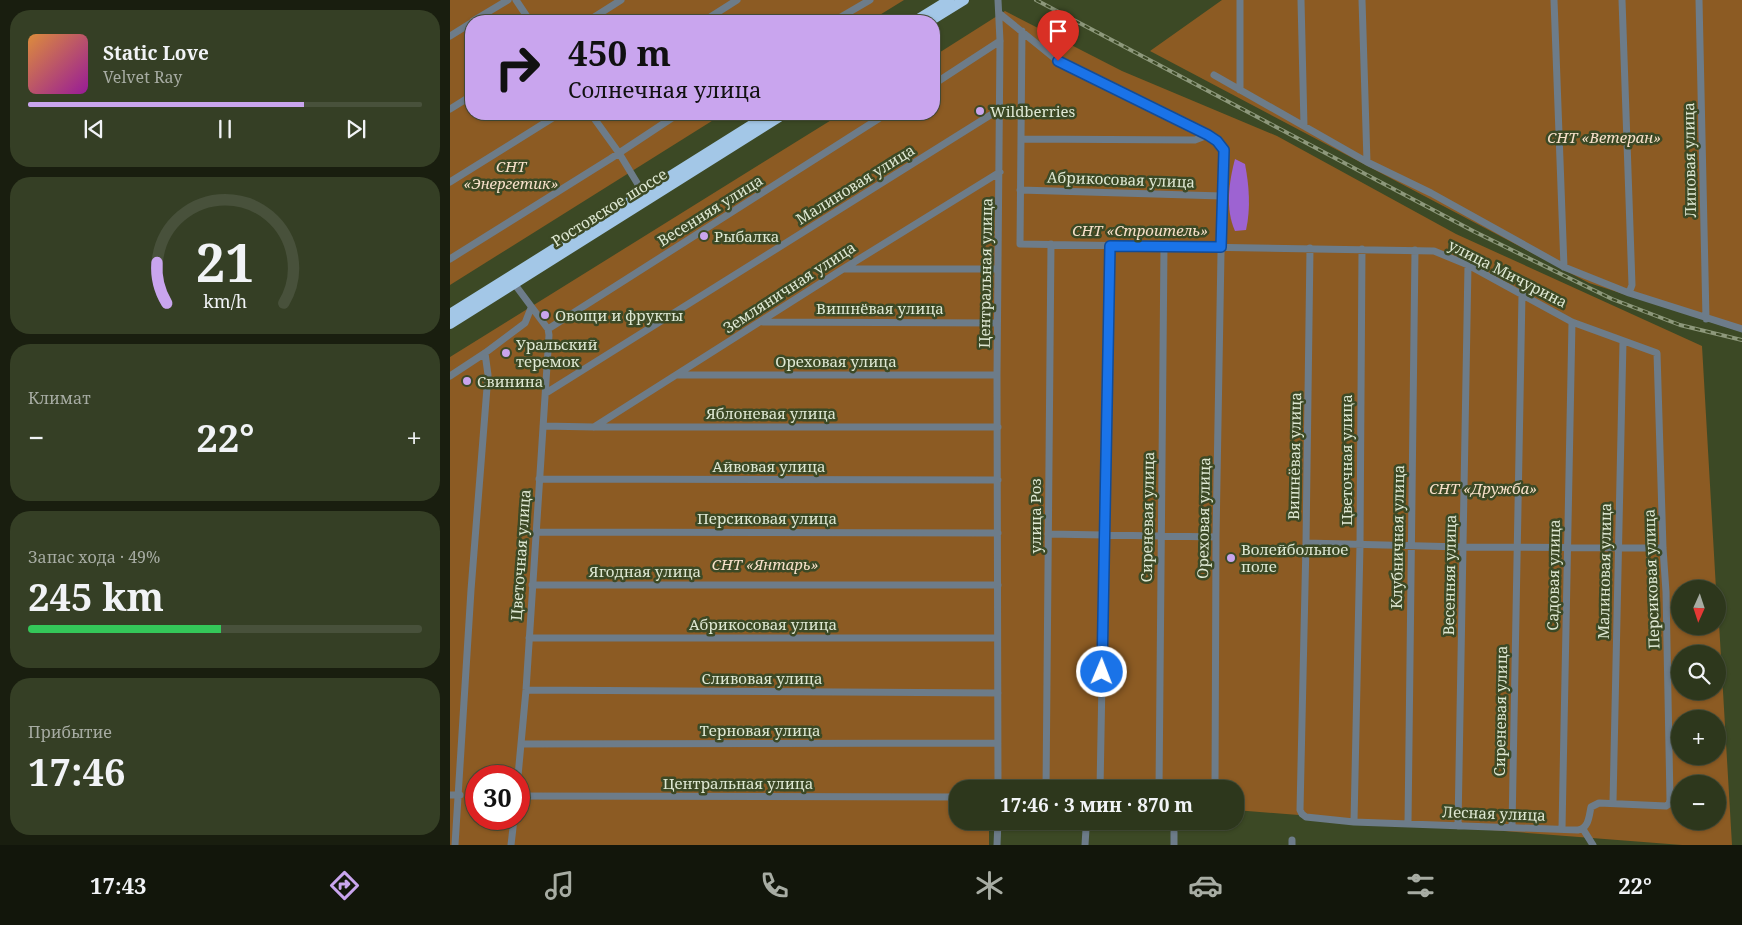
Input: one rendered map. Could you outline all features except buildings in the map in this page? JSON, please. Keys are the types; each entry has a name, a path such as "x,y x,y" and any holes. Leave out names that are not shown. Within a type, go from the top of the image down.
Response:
{"highway":[{"path":"925,15 949,0"},
{"path":"940,15 964,0"},
{"name":"Ростовское шоссе","path":"646,197 760,120"},
{"name":"Ростовское шоссе","path":"450,324 512,281 774,120"},
{"name":"Ростовское шоссе","path":"450,314 512,281"}],"street":[{"path":"483,15 508,0"},
{"path":"516,0 526,15"},
{"path":"597,15 621,0"},
{"path":"713,15 737,0"},
{"path":"844,15 870,0"},
{"name":"Центральная улица","path":"998,0 1000,14 1000,172 997,322 998,780"},
{"path":"1240,0 1240,90"},
{"path":"1301,0 1304,126"},
{"path":"1362,0 1367,162"},
{"path":"1554,0 1564,266"},
{"path":"1622,0 1632,285 1629,293"},
{"name":"Липовая улица","path":"1699,0 1706,319"},
{"path":"1000,14 1058,61 1208,135"},
{"path":"450,36 465,26"},
{"path":"1020,190 1022,31"},
{"path":"940,80 1000,42"},
{"path":"1214,76 1367,162 1439,197 1564,266 1629,293 1742,329"},
{"path":"450,109 465,100"},
{"name":"Малиновая улица","path":"546,393 1000,109"},
{"path":"450,182 549,120"},
{"path":"595,120 619,153 646,197"},
{"path":"450,259 669,120"},
{"name":"Весенняя улица","path":"548,332 877,120"},
{"path":"1021,138 1195,140 1208,135"},
{"name":"Ореховая улица","path":"1208,135 1217,141 1224,150 1216,537 1215,780"},
{"name":"Земляничная улица","path":"594,427 762,322 844,268 1000,172"},
{"name":"Абрикосовая улица","path":"1020,190 1222,196"},
{"name":"улица Мичурина","path":"1020,190 1020,244 1434,251 1468,265 1572,322 1657,353"},
{"name":"улица Роз","path":"1046,780 1051,244"},
{"path":"1100,780 1110,246"},
{"name":"Сиреневая улица","path":"1159,780 1164,246"},
{"name":"Вишнёвая улица","path":"1302,814 1300,810 1310,248"},
{"name":"Цветочная улица","path":"1354,822 1360,545 1362,249"},
{"name":"Клубничная улица","path":"1408,824 1415,250"},
{"name":"Весенняя улица","path":"1458,826 1468,265"},
{"path":"844,268 998,269"},
{"path":"512,281 548,332"},
{"name":"Сиреневая улица","path":"1512,827 1522,294"},
{"path":"450,376 525,323 531,308"},
{"name":"Вишнёвая улица","path":"762,322 997,322"},
{"name":"Садовая улица","path":"1562,829 1572,322"},
{"name":"Цветочная улица","path":"519,765 526,690 546,393 548,332"},
{"name":"Малиновая улица","path":"1613,802 1623,341"},
{"path":"455,845 460,795 471,590 488,375 485,353"},
{"name":"Персиковая улица","path":"1613,802 1666,806 1670,800 1666,592 1657,353"},
{"name":"Ореховая улица","path":"676,375 997,375"},
{"name":"Яблоневая улица","path":"543,426 998,427"},
{"name":"Айвовая улица","path":"539,479 998,480"},
{"name":"Персиковая улица","path":"536,532 998,533"},
{"path":"1048,534 1216,537"},
{"path":"1306,543 1463,547 1663,548"},
{"name":"Ягодная улица","path":"532,585 998,585"},
{"name":"Абрикосовая улица","path":"529,638 997,638"},
{"name":"Сливовая улица","path":"526,690 998,693"},
{"name":"Терновая улица","path":"521,744 998,744"},
{"path":"450,796 460,795"},
{"name":"Центральная улица","path":"530,796 949,797"},
{"path":"1593,845 1583,829 1586,826 1591,807 1598,803 1613,802"},
{"name":"Лесная улица","path":"1302,814 1306,817 1354,822 1583,829"},
{"path":"511,845 513,830"},
{"path":"997,845 998,830"},
{"path":"1085,845 1086,830"},
{"path":"1174,832 1174,845"}],"green space":[{"name":"СНТ «Энергетик»","path":"450,0 904,0 880,15 465,15 465,120 713,120 450,285"},
{"name":"СНТ «Ветеран»","path":"1222,0 1742,0 1742,332 1589,283 1150,51"},
{"path":"1005,11 1122,71 1277,136 1456,234 1702,346 1715,580 1671,580 1671,635 1720,635 1720,645 1671,645 1671,700 1724,700 1724,710 1671,710 1671,765 1726,765 1726,743 1732,845 1682,845 1244,811 1244,780 949,780 949,830 989,830 989,845 450,845 450,357 831,120 940,120 940,52"}],"shaded area":[{"path":"1235,159 1245,164 1249,205 1246,230 1235,231 1230,214 1229,195"}],"railway":[{"path":"1036,0 1475,232 1612,299 1680,325 1742,340"}],"place":[{"name":"Wildberries","path":"980,111"},
{"name":"Рыбалка","path":"704,236"},
{"name":"Овощи и фрукты","path":"545,315"},
{"name":"Уральский теремок","path":"506,353"},
{"name":"Свинина","path":"467,381"},
{"name":"Волейбольное поле","path":"1231,558"}],"route":[{"path":"1058,61 1208,135 1217,141 1224,150 1221,247 1110,246 1102,672"}],"park label":[{"name":"СНТ «Строитель»","path":"1140,230"},
{"name":"СНТ «Дружба»","path":"1483,488"},
{"name":"СНТ «Янтарь»","path":"765,564"}]}
